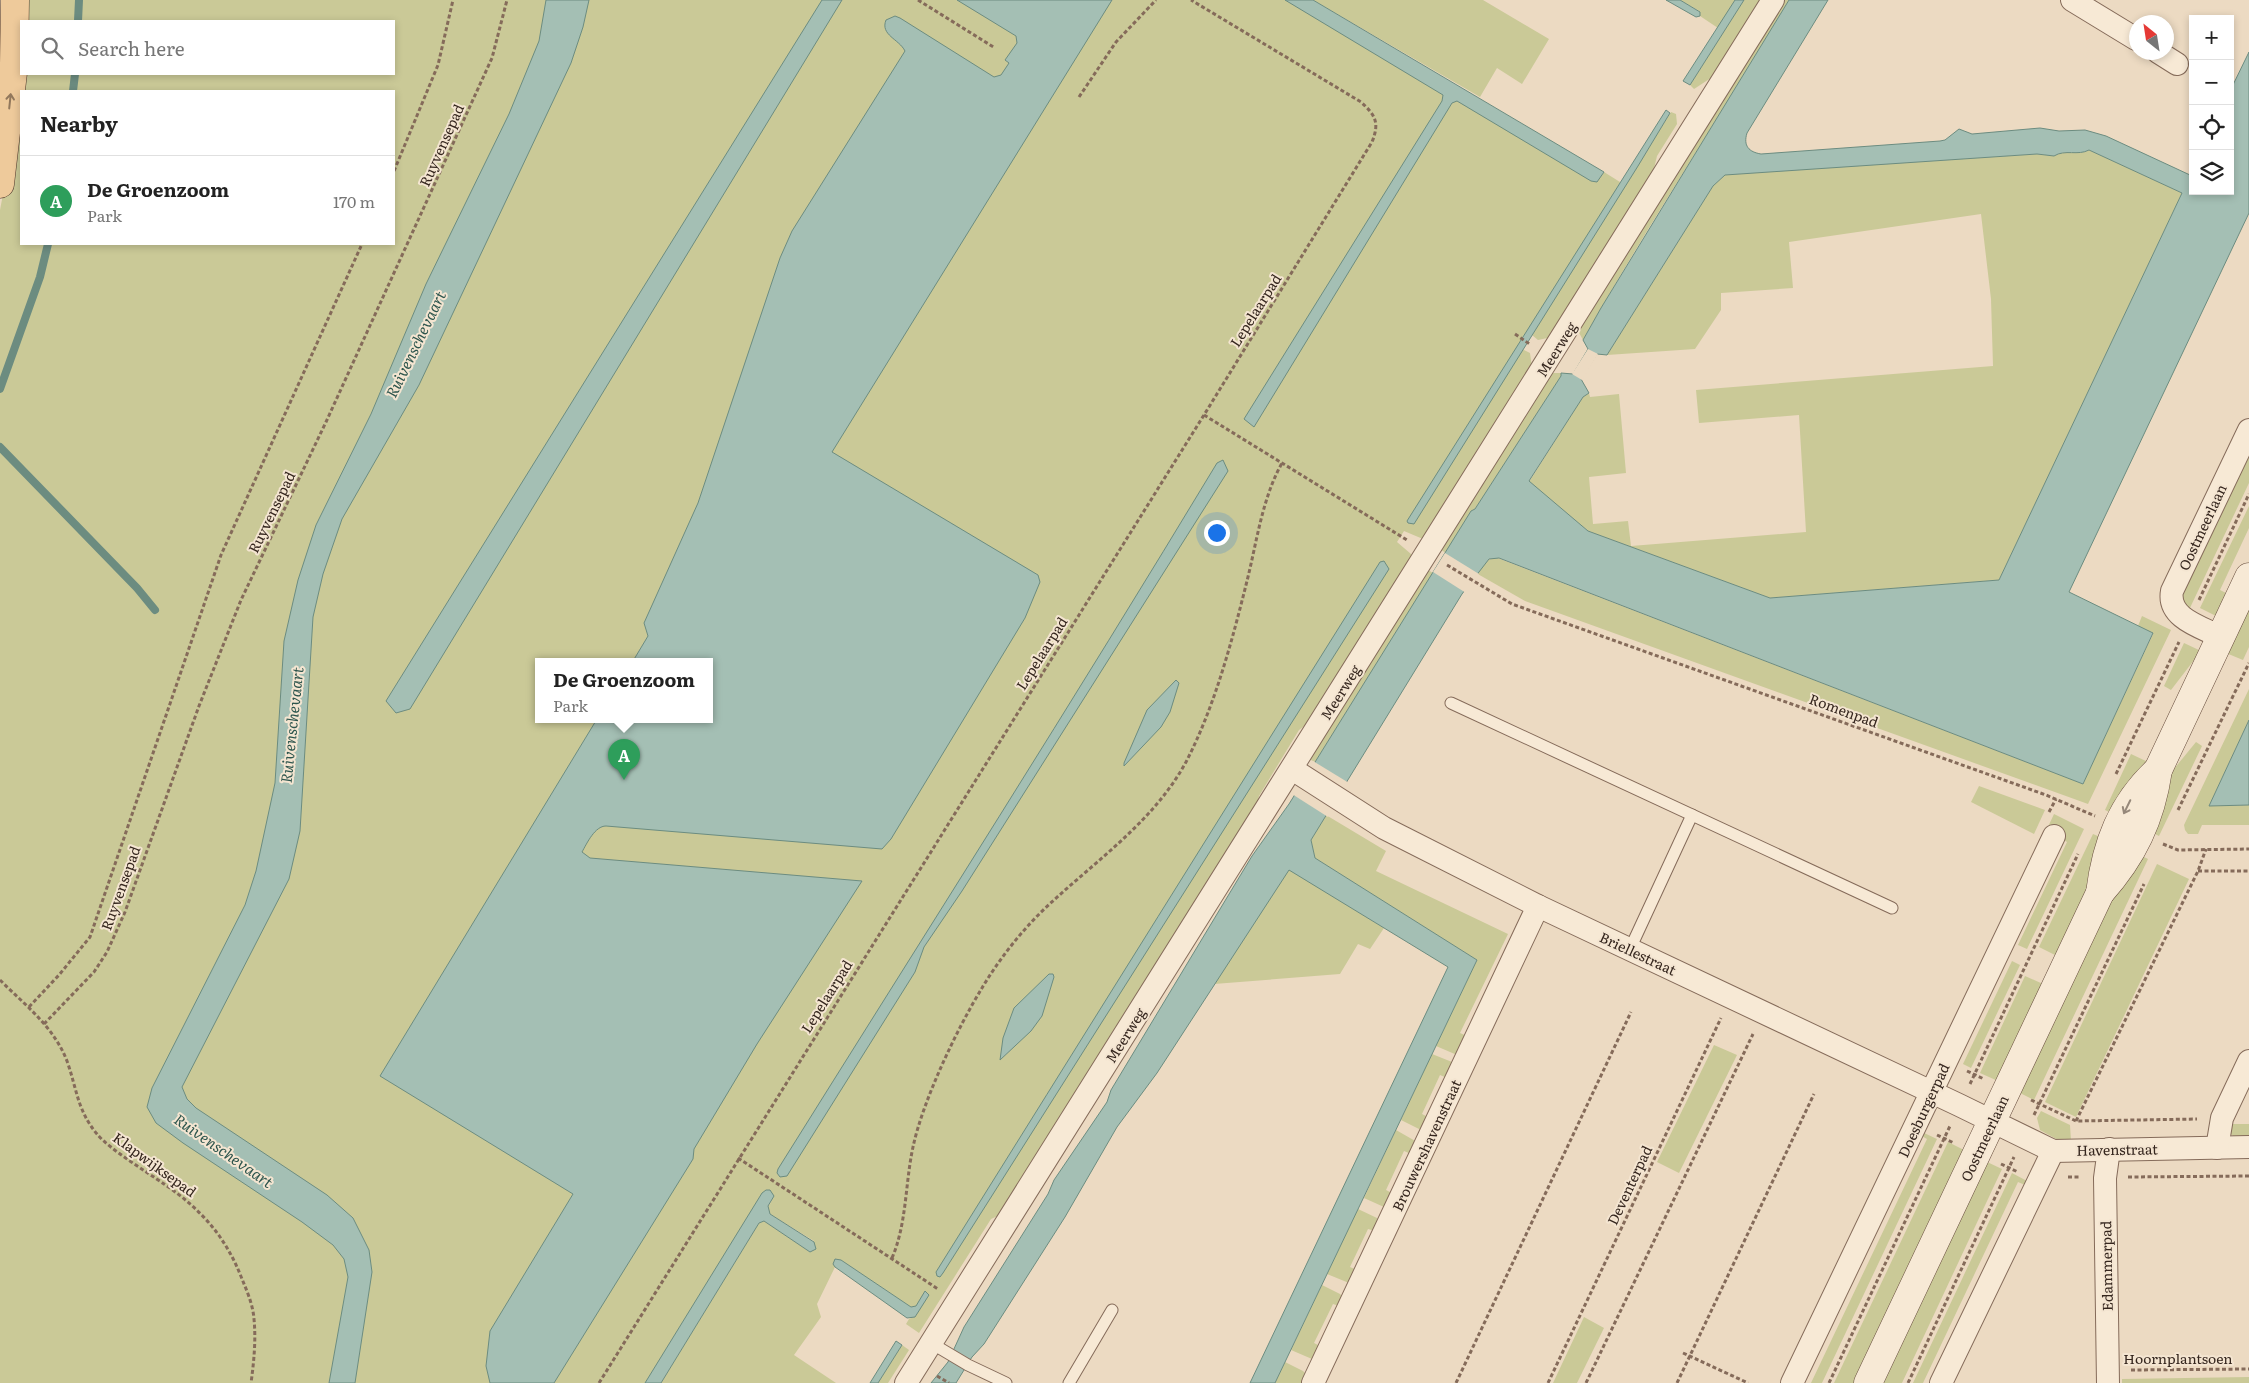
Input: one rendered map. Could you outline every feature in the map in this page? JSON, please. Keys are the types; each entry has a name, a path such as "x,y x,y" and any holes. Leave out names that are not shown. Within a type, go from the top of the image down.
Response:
{"main road":[{"path":"0,184 14,64 15,0"}],"street":[{"name":"Meerweg","path":"906,1383 940,1349 958,1301 1435,558 1773,0"},
{"path":"2072,0 2129,35"},
{"path":"2171,60 2177,64"},
{"name":"Oostmeerlaan","path":"2220,637 2189,622 2178,613 2172,603 2172,591 2249,430"},
{"name":"Oostmeerlaan","path":"1868,1383 2100,893 2106,852 2123,826 2130,800 2140,786 2158,770 2249,577"},
{"name":"Briellestraat","path":"1297,772 1384,828 1538,906 1764,1011 1991,1121"},
{"name":"Doesburgerpad","path":"1792,1383 2054,836"},
{"name":"Brouwershavenstraat","path":"1313,1383 1538,906"},
{"path":"2217,1148 2222,1118 2249,1062"},
{"name":"Havenstraat","path":"1991,1121 2052,1151 2249,1147"},
{"name":"Edammerpad","path":"2108,1149 2105,1178 2108,1377"},
{"path":"1941,1383 2052,1151"}],"lane":[{"path":"1451,703 1892,908"},
{"path":"1630,949 1692,815"},
{"path":"1069,1383 1112,1310"},
{"path":"940,1349 968,1366 1006,1383"}],"path":[{"path":"395,169 438,65 453,0"},
{"name":"Ruyvensepad","path":"44,1024 94,972 107,952 125,912 198,706 241,600 326,422 492,58 507,0"},
{"path":"918,0 995,48"},
{"path":"1080,97 1116,42 1156,0"},
{"name":"Lepelaarpad","path":"598,1383 1204,415 1359,164 1376,130 1375,119 1361,102 1191,0"},
{"path":"29,1007 59,975 90,937 221,555 362,245"},
{"path":"1515,334 1529,344"},
{"name":"Romenpad","path":"1204,415 1481,587 1512,604 2046,795 2178,850 2249,849"},
{"path":"892,1258 902,1229 908,1170 920,1124 951,1048 982,988 1034,920 1143,820 1172,783 1188,757 1209,708 1247,581 1266,501 1282,463"},
{"name":"Oostmeerlaan","path":"2113,781 2249,494"},
{"path":"2175,818 2249,663"},
{"path":"2123,826 2166,835"},
{"path":"2206,849 2198,871 2249,871"},
{"name":"Havenstraat","path":"2198,871 2076,1121 2222,1118"},
{"name":"Klapwijksepad","path":"0,980 29,1007 55,1038 67,1061 77,1100 85,1118 99,1136 191,1202 214,1226 233,1255 254,1316 255,1342 251,1383"},
{"name":"Deventerpad","path":"1548,1383 1730,996"},
{"path":"1586,1383 1764,1011"},
{"path":"1456,1383 1631,1012"},
{"path":"1677,1383 1814,1094"},
{"name":"Havenstraat","path":"1916,1125 2027,1177 2249,1176"},
{"path":"738,1158 958,1301"},
{"path":"1683,1353 1748,1383"},
{"name":"Hoornplantsoen","path":"2108,1377 2249,1369"},
{"path":"933,1373 949,1383"}],"shaded area":[{"path":"24,0 1297,0 1602,175 1604,172 1620,182 1619,188 1414,523 1522,349 1530,353 1532,368 1423,539 1404,531 1397,542 1411,554 1413,561 1314,719 1299,730 1259,796 1255,814 1002,1214 991,1219 919,1333 906,1324 909,1319 916,1316 915,1307 911,1307 841,1260 834,1266 817,1304 821,1317 794,1355 836,1383 661,1383 759,1223 764,1221 810,1252 814,1241 770,1214 768,1207 655,1383 0,1383 0,210 15,131 21,75 395,75 395,20 23,20"},
{"path":"1313,0 1483,0 1549,39 1522,84 1497,68 1480,97"},
{"path":"1680,0 1735,0 1718,28 1700,16 1699,11"},
{"path":"1744,0 1763,0 1717,74 1694,89 1690,85"},
{"path":"1783,0 1789,0 1633,254 1583,340 1577,329"},
{"path":"1671,112 1676,114 1677,124 1657,156 1651,181 1552,337 1538,340 1532,335"},
{"path":"2089,150 2182,193 1999,580 1770,598 1588,531 1529,482 1583,397 1589,393 1590,397 1619,394 1626,473 1589,477 1593,524 1628,521 1631,546 1806,532 1799,415 1699,423 1696,390 1993,366 1991,299 1981,214 1789,242 1793,288 1721,293 1721,310 1695,349 1607,355 1713,186 1725,175 1733,173 2037,154 2054,156"},
{"path":"1549,373 1561,373 1561,376 1475,509 1471,511 1446,553 1438,548"},
{"path":"2249,445 2249,483 2189,610 2183,602 2182,587"},
{"path":"2249,506 2249,528 2220,590 2228,594 2218,617 2200,608"},
{"path":"1495,557 2083,784 2153,634 2138,626 2142,616 2171,630 2088,804 1525,601 1476,573 1484,562"},
{"path":"1425,568 1433,573 1315,762 1309,759"},
{"path":"2249,604 2249,647 2243,660 2226,653"},
{"path":"2184,643 2201,651 2171,690 2164,686"},
{"path":"2249,689 2249,720 2209,806 2249,805 2249,825 2202,825 2198,834 2188,834 2184,825"},
{"path":"2196,742 2202,746 2159,836 2149,831 2169,775"},
{"path":"2131,754 2148,762 2116,815 2105,810"},
{"path":"1979,786 2045,810 2034,834 1971,802"},
{"path":"2054,814 2084,829 2027,949 2018,945 2067,842 2047,829"},
{"path":"1326,815 1386,851 1376,871 1508,934 1460,1033 1467,1036 1457,1055 1436,1046 1477,960 1315,858 1311,840"},
{"path":"2093,834 2105,839 2088,886 2057,956 2039,947"},
{"path":"2138,854 2148,859 2034,1100 2018,1092 2105,908"},
{"path":"2157,864 2189,879 2076,1117 2045,1102"},
{"path":"1289,869 1384,928 1370,949 1358,944 1340,974 1214,984"},
{"path":"2012,961 2020,965 1971,1068 1963,1064"},
{"path":"2025,976 2043,984 1998,1081 1980,1073"},
{"path":"1714,1045 1737,1055 1679,1173 1657,1162"},
{"path":"1432,1054 1455,1065 1447,1078 1440,1075 1422,1114 1428,1117 1421,1130 1401,1120"},
{"path":"2041,1111 2070,1125 2071,1141 2058,1140 2040,1130 2037,1118"},
{"path":"2227,1124 2249,1124 2249,1139 2236,1138 2228,1132"},
{"path":"1396,1130 1417,1142 1411,1154 1404,1151 1386,1190 1392,1193 1384,1207 1364,1198"},
{"path":"1922,1132 1937,1139 1822,1383 1811,1383 1927,1139 1920,1135"},
{"path":"1948,1142 1964,1150 1854,1383 1834,1383"},
{"path":"1985,1161 2002,1169 1902,1383 1879,1383"},
{"path":"2012,1173 2027,1181 2025,1185 2018,1182 1923,1383 1913,1383"},
{"path":"1358,1209 1377,1218 1380,1222 1375,1231 1368,1229 1350,1267 1357,1270 1349,1283 1327,1274"},
{"path":"1322,1285 1340,1294 1343,1298 1339,1306 1333,1304 1314,1343 1320,1346 1312,1359 1291,1350"},
{"path":"1584,1317 1604,1328 1577,1383 1553,1383"},
{"path":"902,1345 909,1350 888,1383 878,1383"},
{"path":"1285,1362 1307,1375 1303,1383 1275,1383"},
{"path":"2249,1377 2249,1383 2122,1383 2122,1379"}],"water":[{"name":"Ruivenschevaart","path":"546,0 589,0 583,27 571,63 419,385 342,519 323,574 313,617 300,831 289,879 182,1087 187,1099 196,1108 327,1195 353,1218 369,1250 372,1272 355,1383 329,1383 348,1277 344,1259 333,1245 302,1222 156,1123 147,1107 152,1088 245,905 256,871 275,783 284,641 298,580 316,525 371,414 426,284 509,114 539,41"},
{"path":"822,0 842,0 410,709 396,713 386,701"},
{"path":"957,0 1112,0 832,452 1038,575 1040,582 1025,618 891,839 882,849 606,826 598,829 592,836 582,852 590,858 862,881 757,1044 694,1149 693,1159 554,1383 490,1383 486,1366 490,1331 573,1194 380,1076 595,723 713,723 713,658 635,658 648,636 644,623 698,503 780,258 792,231 905,51 888,33 885,25 886,20 895,16 900,18 994,77 1001,75 1009,63 1005,60 1017,43 1016,36"},
{"path":"1285,0 1313,0 1604,172 1597,182 1591,181 1457,101 1452,103 1254,427 1244,419 1442,101 1443,95"},
{"path":"1666,0 1680,0 1700,12 1700,16 1696,17"},
{"path":"1735,0 1744,0 1690,85 1683,81"},
{"path":"1789,0 1828,0 1747,133 1746,141 1748,148 1753,152 1761,154 1940,141 1945,140 1959,129 1972,134 2040,128 2059,131 2085,130 2106,136 2189,175 2189,195 2234,195 2234,83 2249,52 2249,213 2069,592 2153,633 2083,784 1499,558 1489,559 1462,594 1311,840 1315,858 1477,960 1275,1383 1250,1383 1448,967 1289,870 1157,1073 1117,1127 1065,1217 984,1344 972,1357 956,1383 931,1383 948,1362 964,1327 1048,1194 1054,1180 1107,1102 1111,1090 1252,856 1289,804 1471,511 1475,509 1561,376 1561,373 1573,374 1588,349 1583,340","holes":["2089,150 2182,193 1999,580 1770,598 1588,531 1529,481 1583,397 1589,393 1581,379 1597,354 1607,355 1713,186 1725,175 2037,154 2054,156"]},
{"path":"1666,110 1670,113 1638,166 1414,524 1408,523 1407,521"},
{"path":"1223,460 1228,471 962,891 924,947 915,972 787,1176 780,1177 777,1173 778,1169 1054,729 1217,463"},
{"path":"1384,561 1389,569 943,1273 940,1277 937,1276 936,1272 1380,562"},
{"path":"1176,680 1179,683 1170,712 1161,727 1124,766 1147,710"},
{"path":"2249,720 2249,805 2209,806"},
{"path":"1049,974 1053,974 1054,977 1042,1016 1031,1031 1000,1060 1003,1038 1014,1008"},
{"path":"770,1190 774,1196 768,1206 770,1214 814,1242 816,1249 810,1252 764,1221 759,1223 661,1383 645,1383 762,1193"},
{"path":"835,1259 841,1260 911,1307 916,1306 925,1291 929,1295 915,1317 907,1318 835,1267 833,1264"},
{"path":"896,1341 902,1345 878,1383 870,1383"}],"pier":[{"path":"1588,349 1598,354 1582,380 1572,374"},
{"path":"1445,553 1479,574 1466,593 1433,572"},
{"path":"1313,761 1349,783 1328,817 1292,794"}],"waterway":[{"path":"78,20 79,0"},
{"path":"73,90 75,75"},
{"path":"0,389 40,277 48,245"},
{"path":"0,447 137,588 155,610"}],"place":[{"name":"De Groenzoom","path":"624,780"}]}
